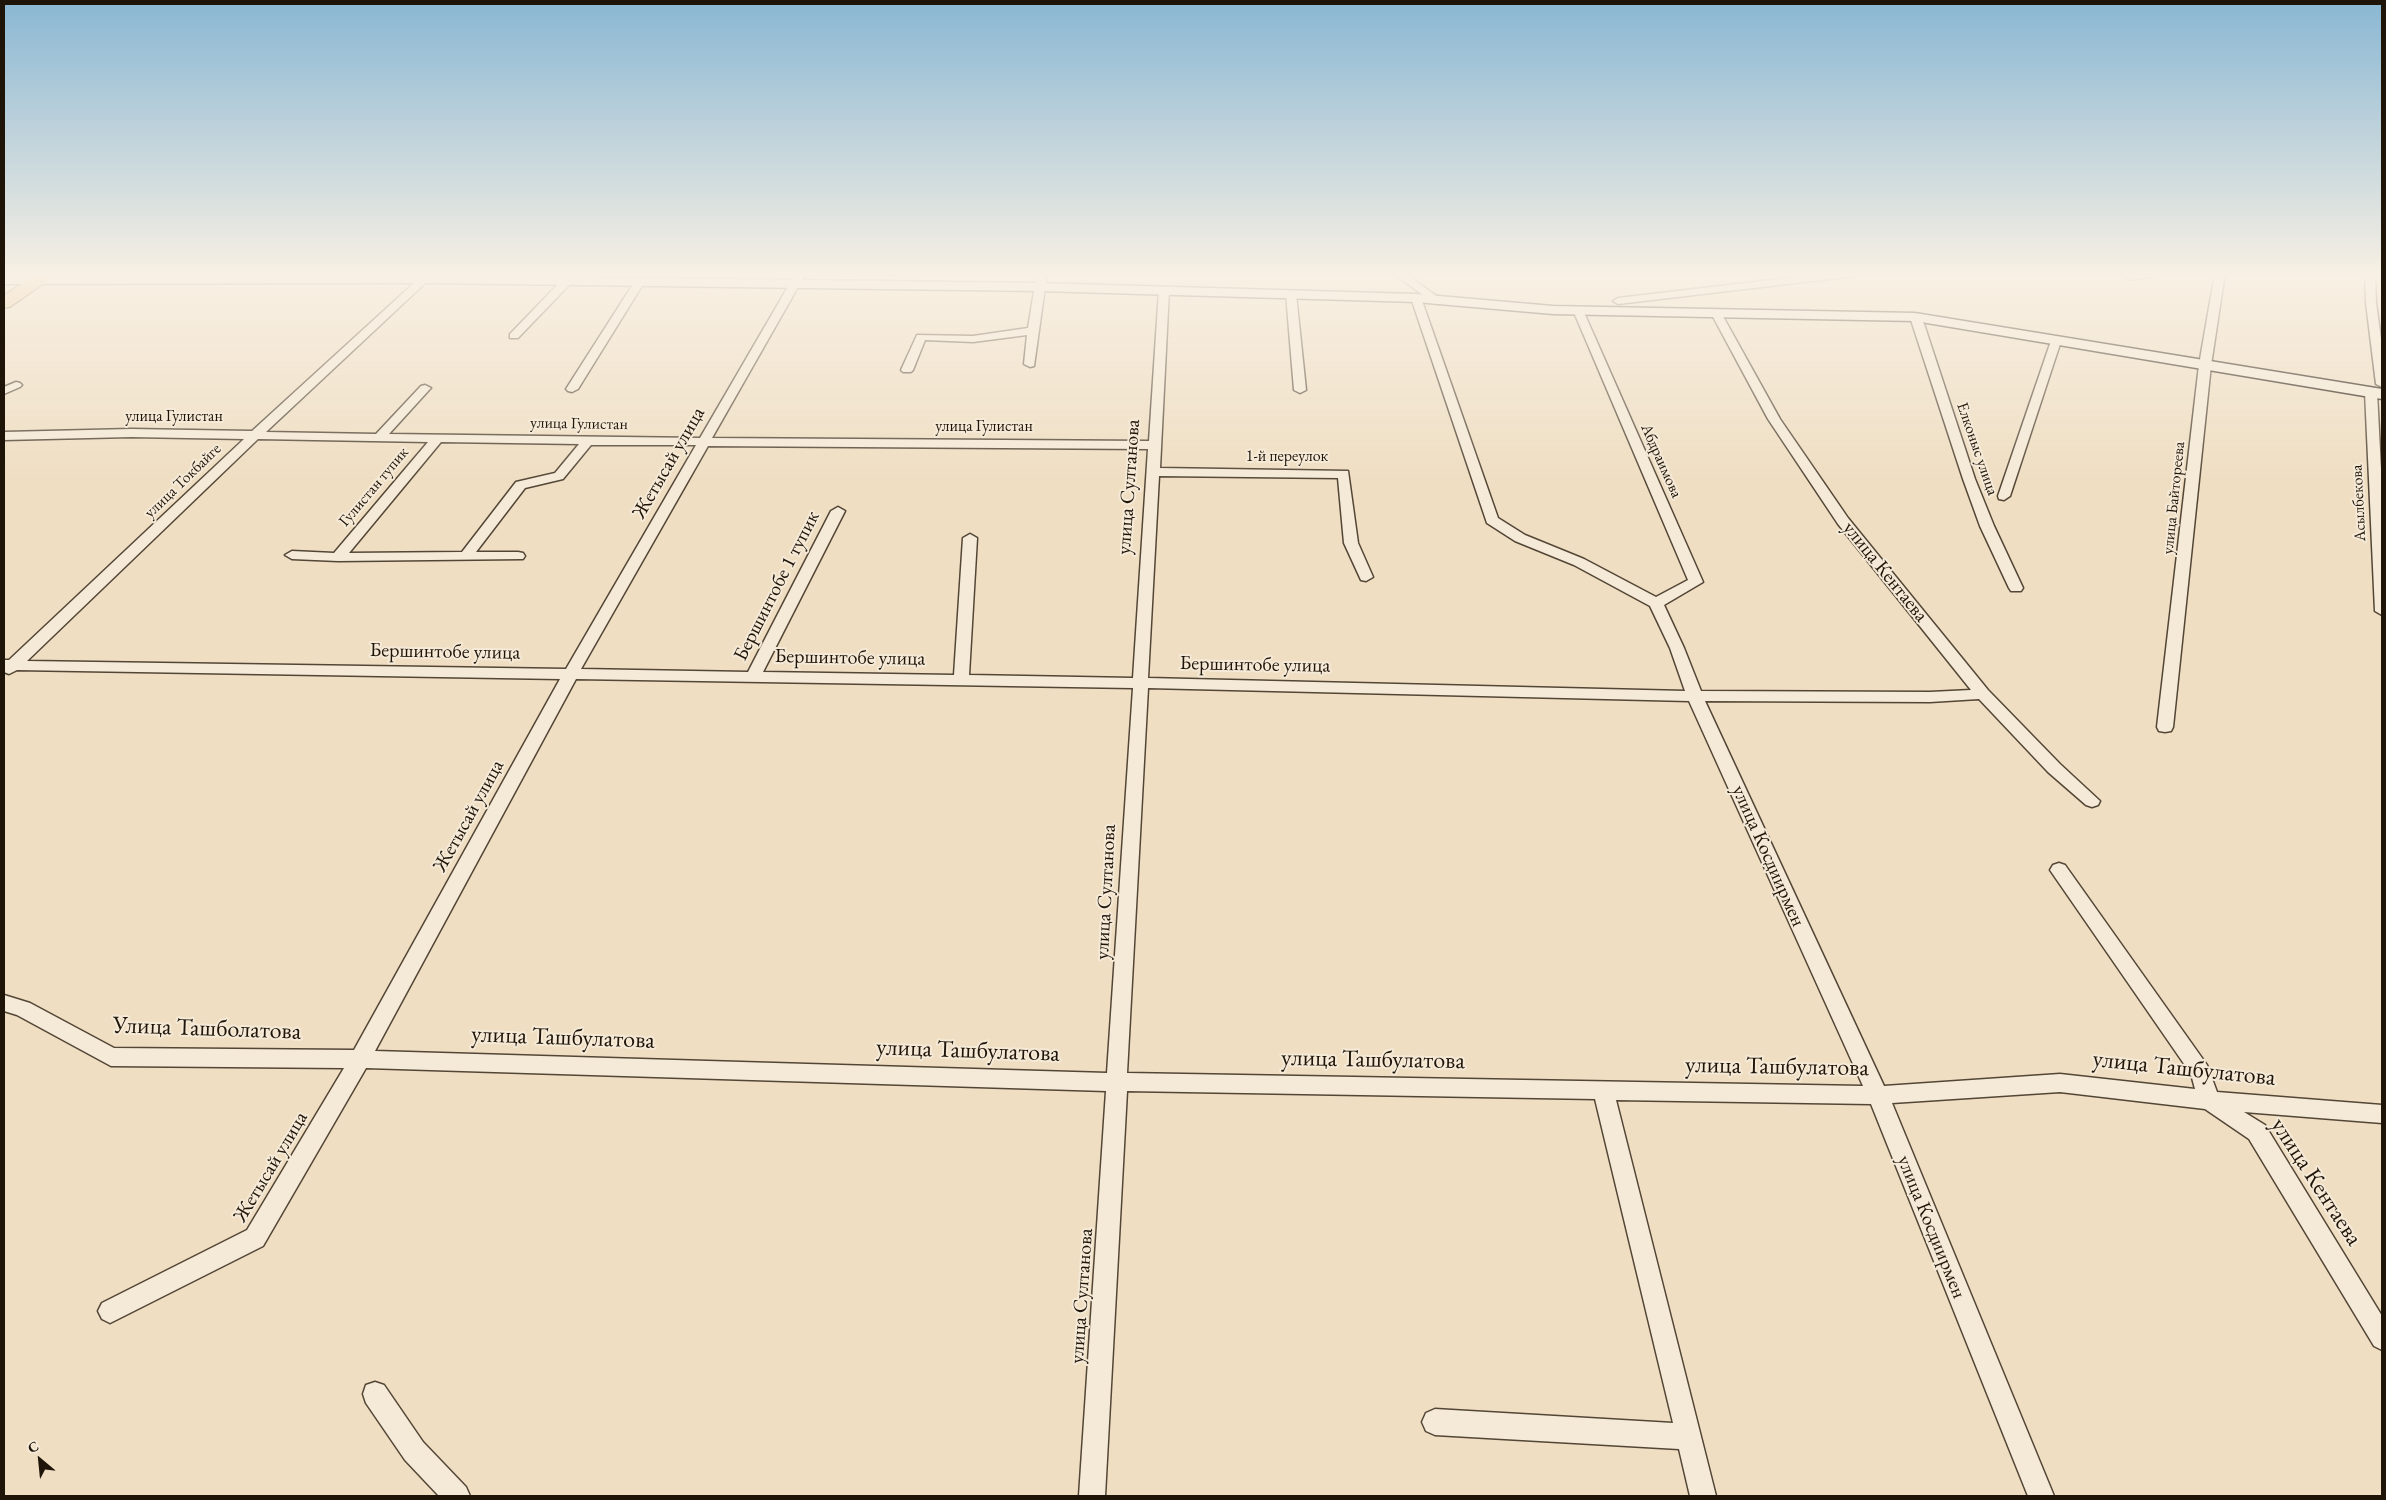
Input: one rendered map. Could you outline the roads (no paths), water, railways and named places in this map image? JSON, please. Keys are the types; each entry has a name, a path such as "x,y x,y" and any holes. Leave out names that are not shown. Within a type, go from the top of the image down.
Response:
{"main road":[{"path":"2068,343 2378,390"}],"street":[{"name":"улица Токбайге","path":"7,668 355,343"},
{"path":"572,389 601,343"},
{"name":"Жетысай улица","path":"110,1311 255,1238 360,1059 570,675 761,343"},
{"path":"907,370 918,343"},
{"path":"1030,364 1031,343"},
{"name":"улица Султанова","path":"1092,1496 1161,343"},
{"path":"1296,343 1300,390"},
{"path":"1431,343 1492,520 1520,538 1580,562 1656,603"},
{"name":"Абдраимова","path":"1592,343 1696,582 1656,603"},
{"name":"улица Кентаева","path":"1732,343 1774,419 1843,521 1983,694 2054,768 2092,801"},
{"name":"Елконыс улица","path":"1925,343 1969,479 1987,526 2016,588"},
{"path":"2004,496 2055,343"},
{"name":"улица Байтореева","path":"2166,727 2209,343"},
{"name":"Асылбекова","path":"2374,343 2378,390 2382,611"},
{"path":"4,391 16,385"},
{"path":"379,438 425,388"},
{"name":"улица Гулистан","path":"4,436 132,433 588,441 1154,445"},
{"name":"Гулистан тупик","path":"338,557 437,439"},
{"path":"466,556 521,485 559,476 588,441"},
{"name":"1-й переулок","path":"1153,472 1344,474 1351,544 1366,577"},
{"name":"Бершинтобе 1 тупик","path":"752,678 838,511"},
{"path":"961,680 970,538"},
{"name":"Гулистан тупик","path":"292,555 338,557 518,556"},
{"name":"улица Косдиирмен","path":"1656,603 1695,696 1878,1095 2041,1496"},
{"name":"Бершинтобе улица","path":"7,668 961,680 1695,696 1930,697 1983,694"},
{"path":"2059,870 2200,1071 2209,1100"},
{"name":"Улица Ташболатова","path":"4,1003 22,1009 111,1057 360,1059"},
{"name":"улица Ташбулатова","path":"360,1059 1118,1082 1878,1095 2060,1083 2209,1100 2382,1114"},
{"path":"1603,1090 1703,1496"},
{"name":"улица Кентаева","path":"2209,1100 2258,1132 2382,1338"},
{"path":"375,1394 414,1451 457,1496"},
{"path":"1435,1422 1688,1436"}]}
